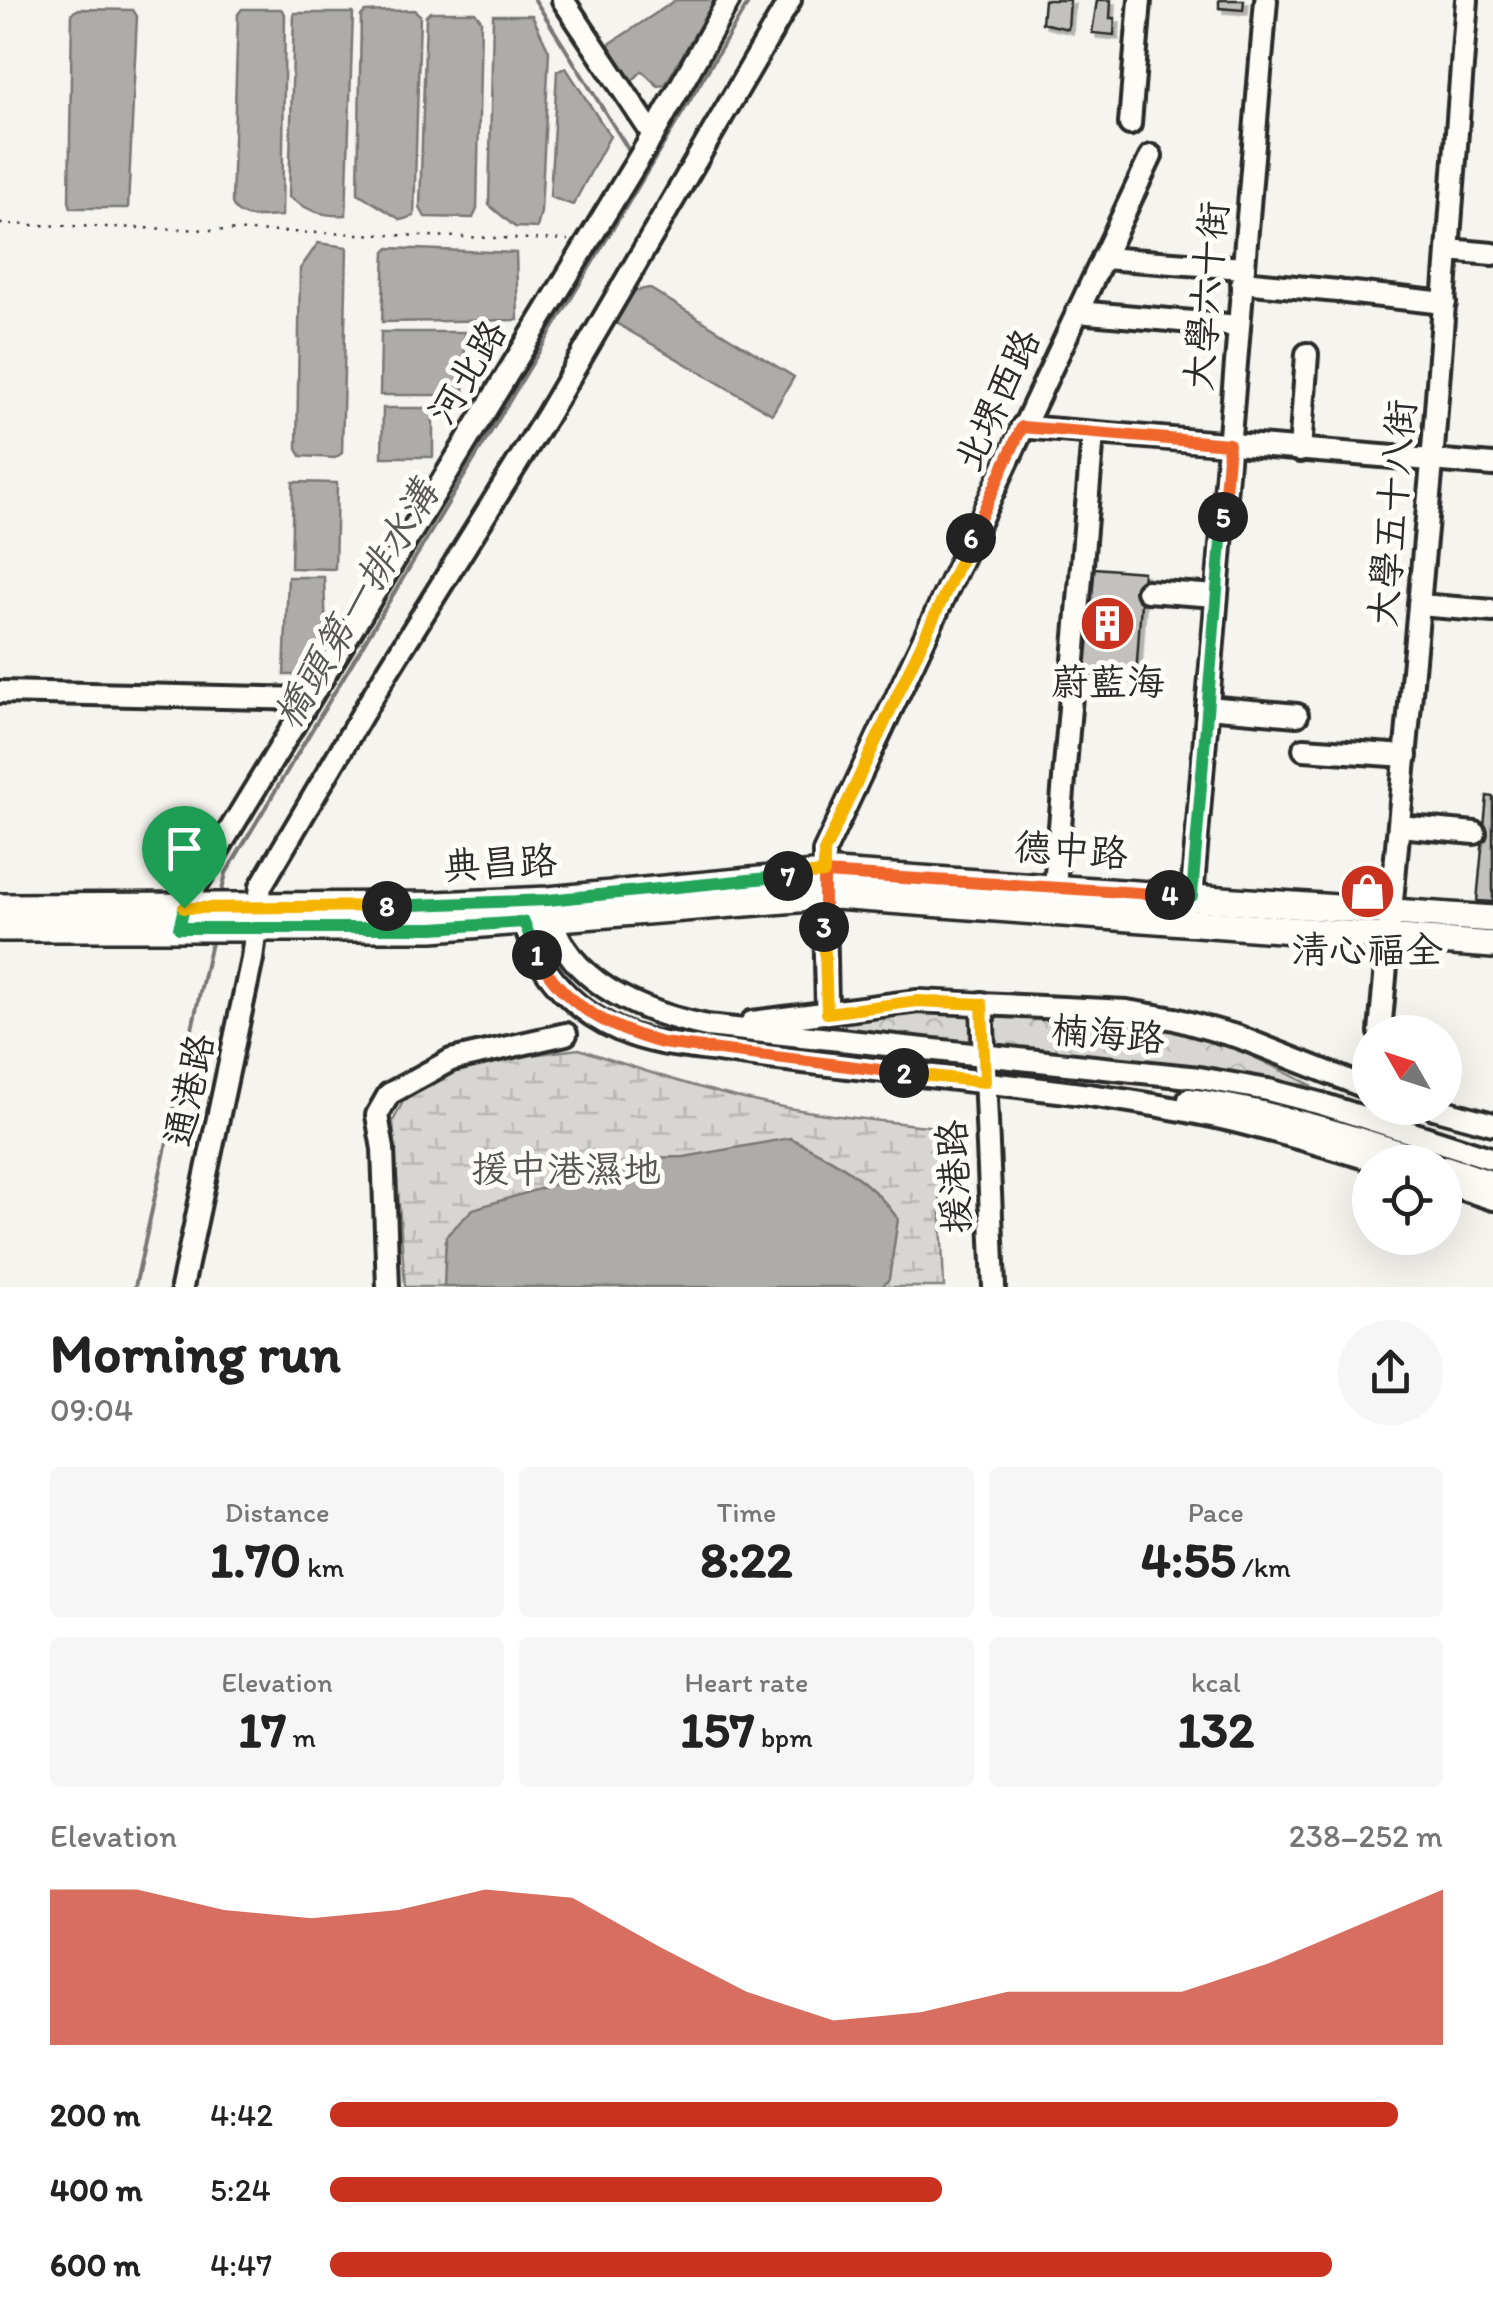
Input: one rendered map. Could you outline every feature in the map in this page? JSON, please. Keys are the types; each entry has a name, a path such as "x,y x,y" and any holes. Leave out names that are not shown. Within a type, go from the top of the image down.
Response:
{"main road":[{"name":"典昌路","path":"0,928 436,905 522,912 824,884"},
{"name":"德中路","path":"824,884 1055,886 1493,919"},
{"name":"德中路","path":"824,884 1493,946"},
{"name":"典昌路","path":"0,907 187,918"}],"street":[{"path":"563,0 651,139"},
{"name":"河北路","path":"187,918 308,699 651,139 728,0"},
{"name":"通港路","path":"182,1287 252,959 253,916 261,886 377,688 546,417 790,0"},
{"path":"1130,124 1140,0"},
{"name":"大學六十街","path":"1192,896 1266,0"},
{"name":"大學五十八街","path":"1381,1015 1432,462 1468,0"},
{"name":"北堺西路","path":"827,1013 824,852 1151,156"},
{"path":"1448,250 1493,254"},
{"path":"1102,258 1342,292 1444,302"},
{"path":"1077,312 1239,326"},
{"path":"1300,450 1308,354"},
{"path":"1022,427 1493,465"},
{"path":"1055,886 1093,434"},
{"path":"1146,591 1216,596"},
{"path":"1419,605 1493,611"},
{"path":"0,692 308,699"},
{"path":"1207,707 1297,714"},
{"path":"1304,749 1406,756"},
{"path":"1399,826 1475,833"},
{"name":"楠海路","path":"550,910 570,956 610,992 646,1010 708,1026 984,1058 1169,1074 1268,1090 1493,1159"},
{"name":"楠海路","path":"522,912 544,968 560,989 590,1014 625,1033 662,1043 741,1054 1248,1107 1380,1145"},
{"name":"楠海路","path":"708,1026 918,1001 1126,1011 1238,1036 1352,1082"},
{"name":"援港路","path":"982,1004 994,1287"},
{"path":"388,1287 377,1116 389,1094 451,1060 566,1034"},
{"name":"楠海路","path":"1013,1085 1213,1116 1352,1154"},
{"path":"1462,1116 1493,1124"},
{"path":"1462,1172 1493,1182"},
{"path":"1462,1189 1493,1199"}],"path":[{"path":"0,224 587,240"}],"green space":[{"path":"889,1009 970,1013 970,1047 784,1028"},
{"path":"1002,1014 1122,1023 1193,1035 1239,1051 1313,1086 1182,1066 990,1046 992,1023"},
{"name":"援中港濕地","path":"579,1049 762,1103 937,1127 944,1287 405,1287 393,1121 409,1090 456,1069 498,1059"}],"shaded area":[{"path":"676,0 715,0 665,85 658,86 642,71 630,83 623,81 605,47"},
{"path":"79,9 133,10 137,16 128,208 71,208 69,201 72,13"},
{"path":"242,9 281,9 285,14 282,216 246,216 232,203 238,14"},
{"path":"414,10 420,15 414,216 401,220 358,193 361,16 365,12"},
{"path":"430,12 475,12 481,20 477,209 473,218 425,217 420,208 426,16"},
{"path":"294,13 353,13 346,215 316,212 289,197"},
{"path":"493,15 532,15 549,51 537,228 515,227 489,205"},
{"path":"566,68 610,136 573,205 550,197 557,71"},
{"path":"318,243 347,247 342,453 335,458 301,456 297,449 300,269"},
{"path":"389,248 516,253 518,320 382,322 385,252"},
{"path":"649,288 794,377 772,414 609,319 624,293"},
{"path":"381,332 465,332 464,395 380,395"},
{"path":"383,408 433,408 433,457 382,457"},
{"path":"293,482 337,483 335,569 291,568"},
{"path":"288,577 324,577 326,634 298,675 284,675"},
{"path":"790,1138 850,1171 898,1219 889,1279 882,1287 444,1287 446,1236 473,1209 641,1158 684,1157"}],"building":[{"path":"1044,0 1070,0 1068,29 1042,23"},
{"path":"1097,0 1111,0 1114,35 1092,33"},
{"path":"1219,0 1244,0 1243,10 1219,8"},
{"name":"蔚藍海","path":"1082,567 1143,572 1136,677 1072,678"},
{"path":"1487,796 1493,797 1493,902 1477,901"}],"waterway":[{"path":"535,0 633,157"},
{"name":"橋頭第一排水溝","path":"221,895 226,873 750,0"},
{"name":"橋頭第一排水溝","path":"135,1287 212,938"}],"place":[{"name":"蔚藍海","path":"1108,624"},
{"name":"清心福全","path":"1367,892"}],"route":[{"path":"184,908 179,928 433,928 524,922 530,943 560,989 590,1014 625,1033 662,1043 758,1057 985,1082 982,1004 918,1001 827,1013 824,873 1192,896 1229,444 1022,427 824,852 824,873 548,900 184,908"}]}
